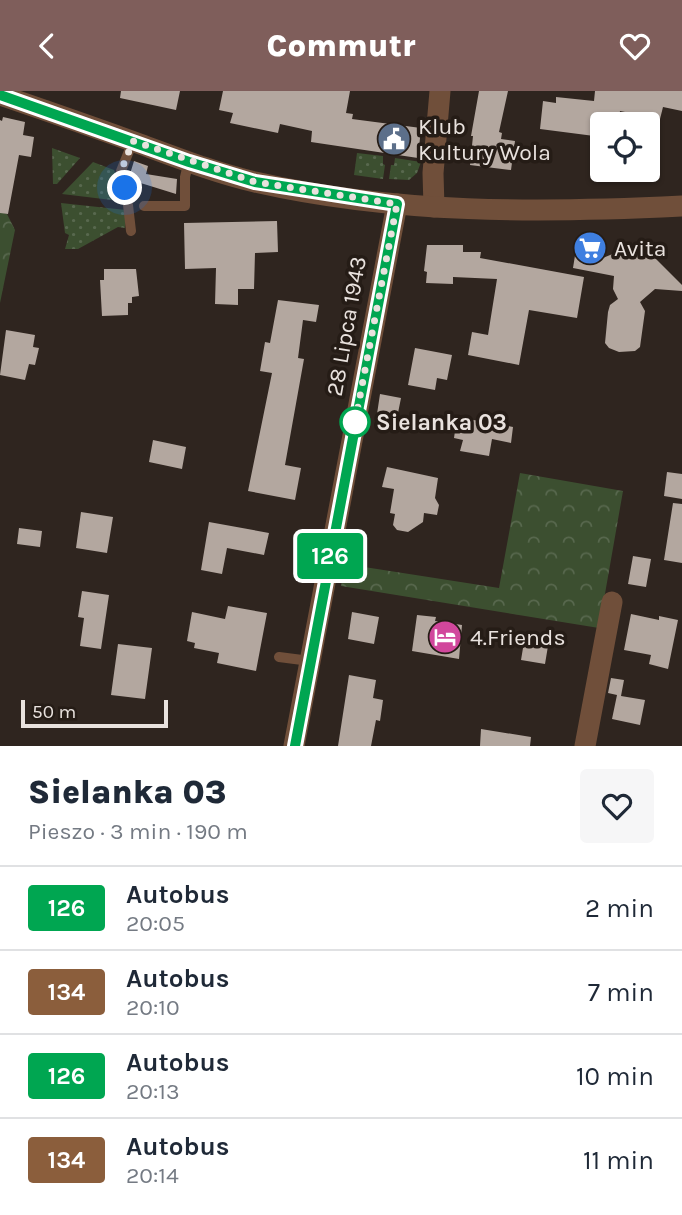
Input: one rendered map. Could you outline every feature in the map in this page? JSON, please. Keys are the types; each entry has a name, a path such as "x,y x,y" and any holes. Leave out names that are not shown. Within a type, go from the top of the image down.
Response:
{"street":[{"path":"434,207 433,173 440,91"},
{"path":"0,95 189,162 255,182 397,204 434,207 496,210 682,206"},
{"name":"28 Lipca 1943","path":"295,746 397,204"},
{"path":"585,746 612,601"}],"lane":[{"path":"131,231 121,171 133,141"},
{"path":"144,206 185,206 185,177 189,162"},
{"path":"279,657 310,661"}],"green space":[{"path":"52,148 80,158 57,184 53,184"},
{"path":"357,153 383,156 383,179 354,175"},
{"path":"395,158 421,162 417,173 409,180 389,179"},
{"path":"93,162 114,170 119,182 120,201 62,194"},
{"path":"61,203 126,210 125,228 118,227 78,249 65,249 69,235 65,233"},
{"path":"0,212 7,214 15,230 0,303"},
{"path":"520,473 623,491 599,628 341,586 345,564 499,588"}],"building":[{"path":"121,91 180,91 176,110 120,98"},
{"path":"223,91 350,91 346,113 353,114 352,119 421,128 418,158 311,142 312,131 280,124 278,133 230,123 233,113 219,110"},
{"path":"479,91 508,91 499,132 502,133 501,139 515,141 511,170 470,165 471,136"},
{"path":"595,91 682,91 682,111 663,107 660,119 660,112 590,112 590,135 540,129 543,101 556,103 556,97 594,101"},
{"path":"3,117 25,122 23,135 34,137 31,157 19,155 8,214 0,213 0,120 2,121"},
{"path":"134,161 148,166 146,174 177,179 176,194 131,180"},
{"path":"277,221 278,252 255,253 254,289 238,289 238,305 215,304 216,268 185,269 184,223"},
{"path":"577,243 602,243 598,260 627,248 649,252 682,285 682,291 655,289 640,302 645,311 640,347 635,351 619,352 605,343 610,305 618,299 613,289 614,276 573,268"},
{"path":"427,245 463,245 463,252 481,252 480,258 584,277 577,318 529,310 519,365 468,355 472,332 488,335 497,279 453,277 453,284 426,283 427,272 424,271"},
{"path":"104,269 136,269 139,296 132,297 132,303 128,303 128,315 102,316 100,280 104,280"},
{"path":"278,300 319,305 316,322 303,320 298,358 304,359 285,465 301,468 295,500 248,491 272,373 260,371 265,342 270,343"},
{"path":"6,330 35,335 33,347 39,348 35,365 29,364 25,380 0,375"},
{"path":"415,348 452,355 447,380 437,378 435,390 408,385"},
{"path":"380,394 401,398 397,418 377,414"},
{"path":"457,417 513,427 511,443 492,439 489,456 460,451 463,440 454,438"},
{"path":"153,440 186,447 182,469 149,462"},
{"path":"387,467 438,478 435,498 439,505 437,515 424,513 423,522 408,532 397,530 393,525 395,514 390,513 394,489 382,487"},
{"path":"667,472 682,474 682,499 664,496"},
{"path":"673,503 682,504 682,563 664,560"},
{"path":"81,512 113,517 107,553 76,548"},
{"path":"209,522 269,533 264,555 227,548 222,574 201,570"},
{"path":"19,528 42,531 40,547 17,544"},
{"path":"633,556 651,559 646,587 628,584"},
{"path":"82,591 109,595 101,649 80,646 84,618 78,617"},
{"path":"228,606 267,613 256,671 217,663 219,653 194,648 195,643 187,641 192,612 225,619"},
{"path":"352,612 379,617 374,644 348,639"},
{"path":"631,614 659,620 659,616 678,620 668,669 649,664 651,655 624,650"},
{"path":"417,615 436,617 435,621 462,625 459,659 412,651"},
{"path":"525,636 549,640 545,664 521,660"},
{"path":"118,644 152,648 145,699 111,695"},
{"path":"349,675 376,680 373,698 383,700 380,721 376,720 371,746 338,746"},
{"path":"611,678 624,680 621,696 645,700 640,725 612,719 617,695 608,693"},
{"path":"481,729 531,737 530,746 480,746"}],"bus line":[{"name":"126","path":"0,95 189,162 255,182 397,204 387,245 295,746"}],"place":[{"name":"Klub Kultury Wola","path":"394,139"},
{"name":"Avita","path":"590,248"},
{"name":"Sielanka 03","path":"355,422"},
{"name":"4.Friends","path":"445,637"}],"route":[{"path":"125,188 121,171 133,141 255,182 397,204 355,422"}]}
